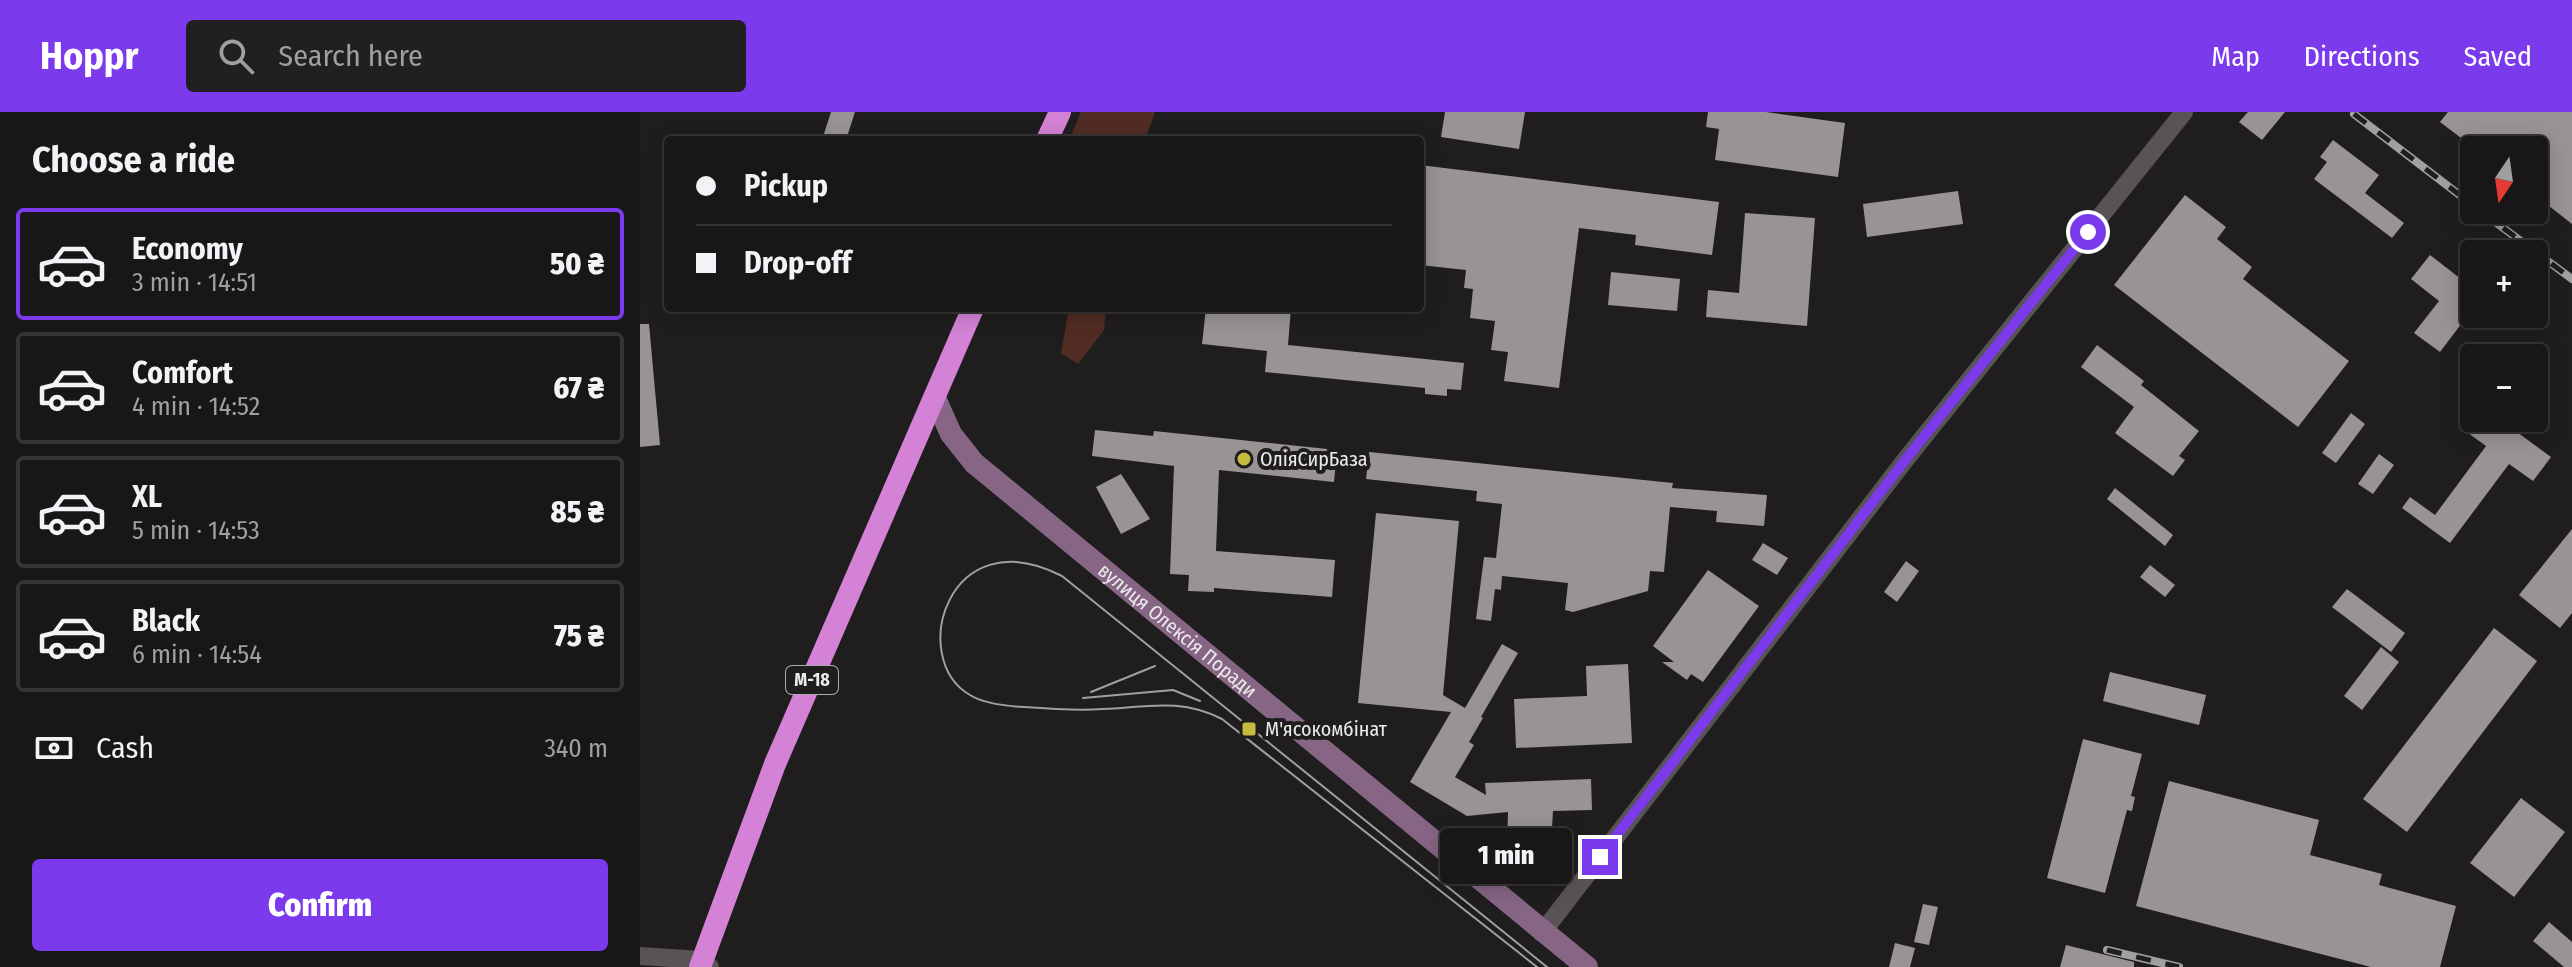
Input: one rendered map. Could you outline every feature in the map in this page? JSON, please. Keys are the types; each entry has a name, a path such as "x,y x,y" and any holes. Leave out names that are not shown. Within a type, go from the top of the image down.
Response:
{"highway":[{"path":"1049,136 1060,112"},
{"name":"М-18","path":"704,965 775,764 971,312"}],"main road":[{"name":"вулиця Олексія Поради","path":"935,398 951,434 974,463 1587,967"}],"street":[{"path":"1542,933 1906,459 2184,112"},
{"path":"640,956 704,965"}],"shaded area":[{"path":"1081,112 1155,112 1146,136 1071,136"},
{"path":"1068,312 1106,312 1104,330 1078,364 1061,353"}],"building":[{"path":"831,112 855,112 847,136 823,136"},
{"path":"1445,112 1525,112 1519,149 1441,137"},
{"path":"1708,112 1766,112 1845,123 1838,177 1715,160 1719,129 1706,127"},
{"path":"2248,112 2285,112 2262,140 2239,122"},
{"path":"2448,112 2572,112 2572,224 2548,205 2548,136 2460,137 2440,122"},
{"path":"2333,140 2379,175 2365,193 2404,223 2392,238 2314,179 2327,162 2320,157"},
{"path":"1424,165 1719,202 1712,255 1635,245 1636,235 1579,228 1559,388 1504,381 1508,352 1491,350 1495,321 1470,318 1473,289 1464,288 1466,270 1424,265"},
{"path":"1958,191 1963,224 1867,237 1863,204"},
{"path":"2185,195 2226,227 2217,239 2252,267 2243,279 2349,361 2298,427 2114,285"},
{"path":"1745,213 1815,218 1807,326 1706,317 1708,290 1739,293"},
{"path":"2430,255 2460,278 2460,326 2440,352 2414,333 2439,301 2411,279"},
{"path":"1611,272 1680,279 1677,311 1608,305"},
{"path":"1206,312 1291,312 1288,345 1464,363 1461,390 1447,389 1447,396 1425,394 1425,388 1265,372 1267,351 1202,344"},
{"path":"640,324 649,324 660,445 640,447"},
{"path":"2097,345 2144,381 2141,385 2199,431 2179,456 2185,460 2173,476 2115,433 2134,407 2081,367"},
{"path":"2351,413 2365,424 2336,463 2322,453"},
{"path":"1095,430 1153,436 1154,431 1337,450 1334,482 1219,470 1216,551 1335,560 1332,597 1214,588 1214,592 1188,591 1189,575 1170,574 1174,466 1092,456"},
{"path":"2467,432 2517,432 2551,457 2533,481 2509,464 2450,543 2402,508 2410,497 2435,515 2486,446"},
{"path":"1369,452 1673,483 1672,488 1767,495 1764,526 1716,522 1717,511 1670,507 1664,572 1650,571 1648,591 1573,612 1565,610 1568,583 1502,576 1501,590 1495,589 1491,621 1476,619 1484,557 1496,558 1502,504 1476,501 1477,491 1366,479"},
{"path":"2379,454 2394,465 2373,494 2358,484"},
{"path":"1121,474 1150,519 1121,534 1096,487"},
{"path":"2115,488 2173,535 2165,546 2107,499"},
{"path":"1376,513 1459,521 1443,695 1465,708 1502,644 1518,653 1481,717 1469,742 1474,745 1455,777 1486,795 1485,783 1591,779 1592,810 1553,811 1551,845 1507,843 1508,812 1467,816 1410,782 1451,712 1358,703"},
{"path":"2572,529 2572,613 2560,628 2519,595"},
{"path":"1763,543 1788,558 1777,575 1752,560"},
{"path":"1906,561 1919,571 1897,602 1884,592"},
{"path":"2150,565 2175,585 2165,597 2140,577"},
{"path":"1708,570 1759,606 1703,682 1691,674 1687,680 1662,662 1674,662 1653,646"},
{"path":"2347,589 2405,633 2391,652 2332,607"},
{"path":"2494,628 2537,661 2407,832 2363,799"},
{"path":"2381,647 2399,662 2362,710 2344,696"},
{"path":"1628,664 1632,743 1516,748 1514,699 1587,696 1586,666"},
{"path":"2110,672 2206,695 2199,725 2103,701"},
{"path":"2083,739 2142,754 2131,796 2135,797 2132,811 2127,810 2105,893 2047,878"},
{"path":"2169,781 2319,820 2310,855 2382,874 2379,885 2456,906 2440,967 2371,967 2136,906"},
{"path":"2521,798 2565,832 2514,897 2470,863"},
{"path":"1923,904 1938,907 1929,945 1914,942"},
{"path":"2549,922 2572,942 2572,967 2564,967 2533,941"},
{"path":"1895,943 1915,948 1910,967 1889,967"},
{"path":"2066,945 2134,962 2134,967 2060,967"}],"tram line":[{"path":"1537,967 1222,719 1207,712 1178,706 1053,709 996,704 970,695 951,677 942,653 941,626 950,600 966,578 991,565 1023,563 1062,576 1547,967"},
{"path":"1091,692 1155,666"},
{"path":"1083,698 1173,690 1200,701"}],"railway":[{"path":"2354,114 2460,195"},
{"path":"2498,224 2572,279"},
{"path":"2107,950 2179,967"}],"place":[{"name":"ОліяСирБаза","path":"1244,459"},
{"name":"М'ясокомбінат","path":"1249,729"}],"route":[{"path":"1600,857 1906,459 2088,232"}]}
